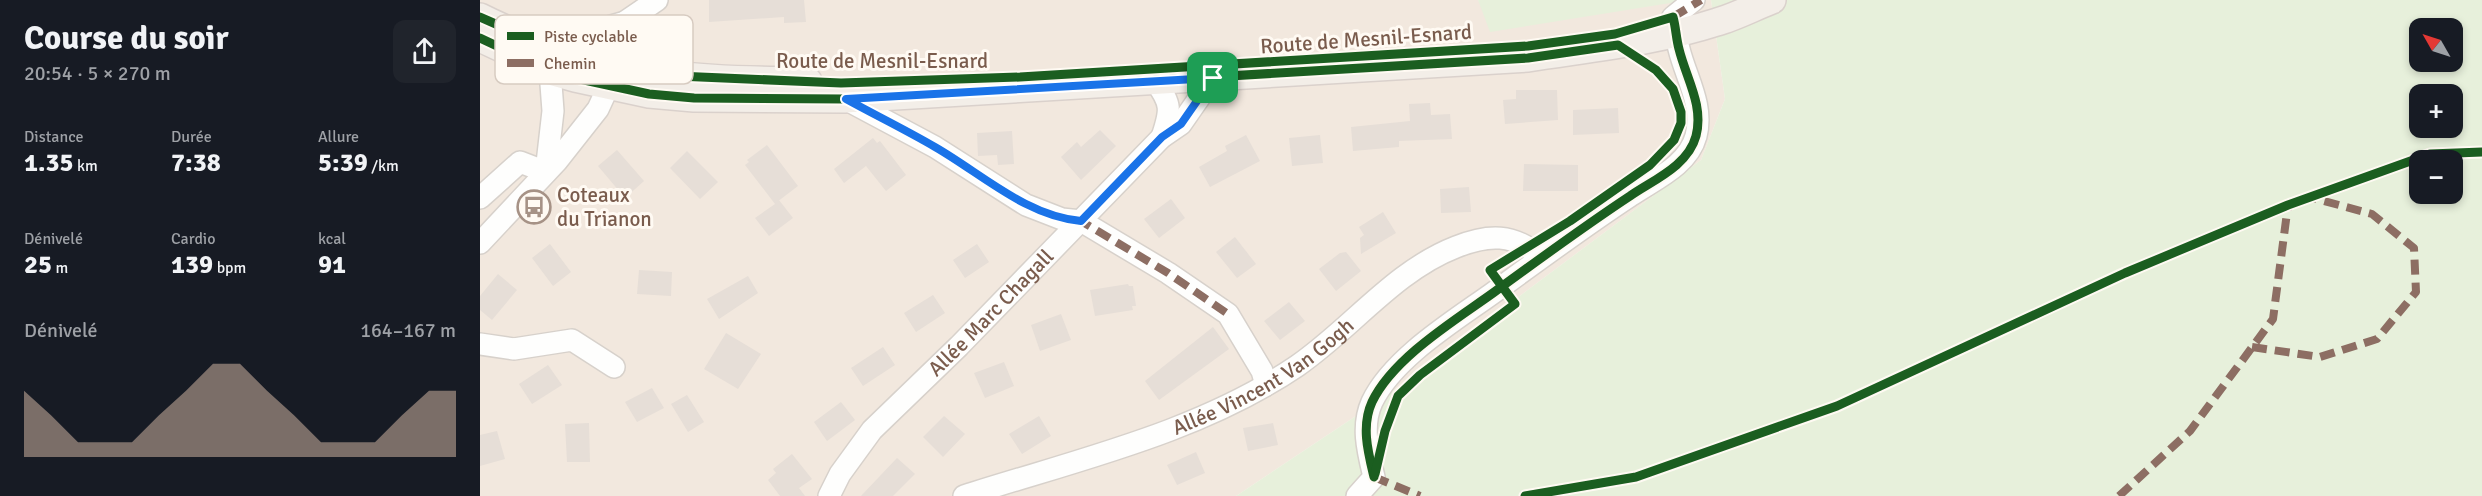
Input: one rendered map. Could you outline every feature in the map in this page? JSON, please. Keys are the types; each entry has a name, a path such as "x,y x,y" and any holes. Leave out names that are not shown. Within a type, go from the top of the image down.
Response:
{"main road":[{"path":"1675,25 1765,0"},
{"path":"1675,25 1718,22 1772,0"},
{"name":"Route de Mesnil-Esnard","path":"480,17 495,23"},
{"name":"Route de Mesnil-Esnard","path":"693,77 841,83 998,78 1528,46 1675,25"},
{"name":"Route de Mesnil-Esnard","path":"643,84 694,98 846,99 1528,58 1618,45 1675,25"},
{"name":"Route de Mesnil-Esnard","path":"480,38 495,45"}],"street":[{"path":"635,15 657,0"},
{"path":"1357,496 1374,477 1368,449 1367,423 1372,402 1383,384 1418,349 1472,308 1540,257 1660,177 1689,152 1696,136 1697,110 1695,92 1679,49 1675,25 1694,0"},
{"name":"Allée Marc Chagall","path":"829,496 840,474 872,430 1162,137 1181,124 1213,78"},
{"path":"1155,81 1170,106 1170,115 1162,137"},
{"path":"546,171 553,111 551,84"},
{"path":"480,243 557,161 598,109 604,84"},
{"path":"846,99 935,147 1026,205 1062,219 1081,221 1168,273 1228,314 1262,371 1266,384"},
{"path":"480,198 520,162 546,171"},
{"name":"Allée Vincent Van Gogh","path":"964,496 1198,420 1298,365 1410,271 1455,247 1477,239 1498,238 1526,244 1540,257"},
{"path":"480,344 514,349 572,340 614,367"}],"shaded area":[{"path":"480,0 1478,0 1481,5 1711,0 1725,99 1701,160 1389,394 1236,496 480,496"}],"green space":[{"path":"1478,0 1689,0 1490,32"},
{"path":"1711,0 2482,0 2482,496 1236,496 1389,394 1701,160 1725,99"}],"building":[{"path":"709,0 804,0 806,22 784,23 784,17 709,22"},
{"path":"1516,90 1557,90 1558,120 1505,124 1503,100 1516,99"},
{"path":"1430,103 1431,115 1450,114 1452,139 1399,141 1399,147 1353,151 1351,127 1410,121 1409,104"},
{"path":"1618,108 1619,133 1573,135 1573,110"},
{"path":"1100,130 1116,146 1081,180 1061,157 1077,142 1081,147"},
{"path":"1012,131 1014,164 998,165 997,155 978,156 977,133"},
{"path":"1246,135 1260,161 1210,187 1199,167 1227,151 1225,146"},
{"path":"1320,135 1323,163 1292,166 1289,138"},
{"path":"873,138 877,143 880,141 906,175 886,191 866,166 844,183 834,169"},
{"path":"767,145 798,186 779,200 793,218 769,236 755,218 775,204 745,165 749,162 747,160"},
{"path":"617,150 644,181 625,198 598,166"},
{"path":"687,151 718,182 700,199 670,168"},
{"path":"1524,164 1578,165 1578,191 1523,191"},
{"path":"1469,187 1471,212 1441,213 1440,189"},
{"path":"1171,199 1185,218 1159,238 1144,219"},
{"path":"1383,212 1396,233 1361,254 1360,238 1364,235 1359,227"},
{"path":"1235,237 1256,264 1237,278 1216,252"},
{"path":"550,244 571,272 553,286 532,258"},
{"path":"977,244 989,262 965,278 953,260"},
{"path":"1346,252 1361,271 1336,291 1319,269 1340,253"},
{"path":"639,270 672,272 671,296 637,294"},
{"path":"498,274 517,290 492,320 480,310 480,296"},
{"path":"748,276 758,293 719,319 707,299"},
{"path":"1128,284 1133,286 1136,306 1132,306 1133,310 1095,316 1090,290"},
{"path":"933,295 945,313 916,332 904,313"},
{"path":"1289,302 1305,321 1280,340 1264,321"},
{"path":"1061,314 1071,340 1040,351 1031,325"},
{"path":"1213,327 1229,349 1159,400 1145,381"},
{"path":"726,333 761,354 738,389 704,369"},
{"path":"883,347 895,365 863,386 851,368"},
{"path":"1004,362 1014,386 985,398 974,373"},
{"path":"548,365 562,385 532,404 519,384"},
{"path":"652,388 664,408 637,422 625,402"},
{"path":"687,395 704,422 688,432 671,404"},
{"path":"841,402 855,420 827,441 814,422"},
{"path":"944,416 965,434 943,457 923,437"},
{"path":"1039,416 1051,436 1022,454 1009,434"},
{"path":"589,423 590,462 567,462 565,424"},
{"path":"1273,423 1278,445 1248,451 1243,428"},
{"path":"497,431 505,459 480,466 480,435"},
{"path":"1196,452 1205,473 1177,485 1167,465"},
{"path":"792,454 812,479 799,488 805,496 780,496 768,480 776,473 773,469"},
{"path":"897,458 915,474 893,496 861,496"}],"marked path":[{"path":"1673,17 1701,0"},
{"path":"935,147 1026,205 1062,219 1081,221 1168,273 1228,314"},
{"path":"2252,347 2320,357 2377,339 2416,292 2414,248 2372,214 2313,198"},
{"path":"2119,496 2190,431 2273,319 2288,205"},
{"path":"1374,477 1420,496"}],"cycle path":[{"path":"480,17 495,24"},
{"path":"693,77 841,83 1020,77 1528,46 1615,34 1673,17 1679,49 1698,113 1698,125 1692,147 1686,156 1669,171 1595,220 1443,328 1394,370 1372,402 1367,420 1367,439 1374,477"},
{"path":"480,38 495,45"},
{"path":"603,84 649,94 694,98 845,99 1528,58 1618,45 1656,70 1673,89 1681,112 1681,123 1674,140 1650,165 1570,221 1490,270 1515,304 1420,375 1398,396 1385,431 1375,474"},
{"path":"1525,496 1636,477 1837,406 2125,273 2288,205 2430,154 2482,152"}],"place":[{"name":"Coteaux du Trianon","path":"534,207"}],"route":[{"path":"1213,78 1181,124 1162,137 1081,221 1062,219 1026,205 935,147 846,99 1213,78"}]}
